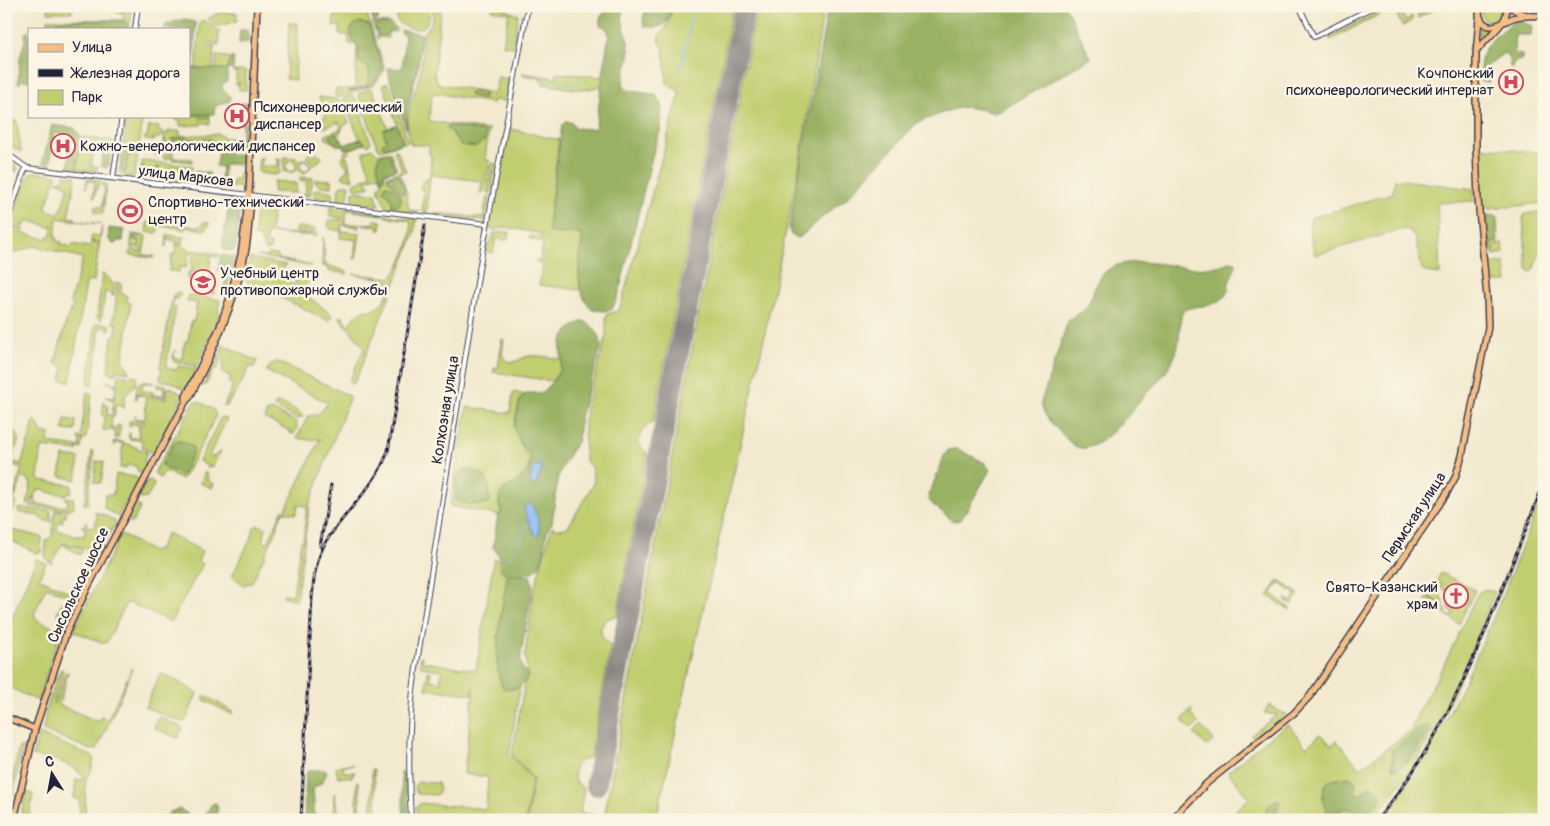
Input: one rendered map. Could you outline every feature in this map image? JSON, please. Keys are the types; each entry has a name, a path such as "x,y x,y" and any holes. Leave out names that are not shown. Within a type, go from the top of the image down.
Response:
{"main road":[{"name":"Сысольское шоссе","path":"14,820 35,729 67,631 88,587 186,401 186,396 219,329 230,297 241,255 249,197 257,6"},
{"path":"1476,54 1491,34 1503,23 1507,16 1508,6 1531,15"},
{"path":"1480,9 1481,20 1488,25 1496,26 1516,17 1544,16"},
{"name":"Пермская улица","path":"1171,820 1207,783 1294,713 1310,696 1445,496 1455,478 1464,448 1488,326 1478,199 1476,54 1480,9"},
{"path":"6,717 35,729"}],"street":[{"path":"135,28 138,6"},
{"name":"Колхозная улица","path":"411,820 408,767 412,691 487,224 528,6"},
{"path":"1299,6 1314,37 1375,6"},
{"path":"113,178 122,118"},
{"name":"улица Маркова","path":"6,153 27,168 249,197 487,224"},
{"path":"6,224 27,168"}],"green space":[{"path":"48,6 72,6 72,12 48,12"},
{"path":"93,6 133,6 132,9 94,8"},
{"path":"368,6 379,6 378,20 374,21"},
{"path":"397,6 430,6 428,21 421,28 416,29 403,25 397,21"},
{"path":"433,6 441,6 434,74 439,84 494,93 498,77 510,79 507,99 505,101 494,100 492,103 434,93 432,95 429,121 487,130 489,128 485,159 490,161 484,193 480,193 482,181 430,175 431,154 429,154 429,145 411,145 408,134 408,114 421,68 424,32 431,24"},
{"path":"493,6 503,8 518,15 513,47 503,45 509,13 492,10"},
{"path":"607,6 623,6 622,13 629,50 623,79 624,87 627,90 656,95 662,104 661,128 653,153 618,296 612,309 604,311 592,310 582,294 579,266 582,237 580,234 550,233 548,226 562,125 566,121 572,123 575,128 595,128 609,33 605,27 600,25 600,20"},
{"path":"646,6 671,6 667,21 661,26 644,26 643,20"},
{"path":"674,6 733,6 653,423 641,432 639,441 647,453 617,616 607,619 601,627 603,638 611,645 590,758 578,763 574,773 576,782 584,789 580,812 604,817 757,6 824,6 799,167 763,343 656,820 527,820 533,779 512,755 527,670 525,656 533,594 552,526 560,529 568,527 593,485 594,478 591,467 585,461 584,423 586,408 606,337 606,317 607,314 618,311 621,305 679,96 678,90 667,83 663,47 659,41 659,36 666,28"},
{"path":"828,6 936,6 946,9 955,6 1065,6 1091,58 1000,111 993,113 965,107 950,110 917,123 846,199 799,238 791,235 789,229"},
{"path":"1393,6 1401,6 1399,8 1406,21 1412,16 1412,21 1402,26"},
{"path":"1420,6 1439,7 1418,18 1417,14 1423,12"},
{"path":"1483,6 1504,6 1503,20 1494,24 1485,21 1481,14"},
{"path":"336,7 365,8 385,70 374,85 340,97 335,96 336,89 355,89 357,45 349,44 349,35 340,35 340,26 333,26"},
{"path":"1390,9 1330,40 1329,37 1380,11"},
{"path":"132,11 129,28 52,28 51,21 50,28 48,28 48,19 123,20 124,13 115,12"},
{"path":"220,12 237,13 237,21 218,26 211,23 208,19"},
{"path":"522,14 517,48 515,49"},
{"path":"185,19 196,23 194,56 190,57 190,28 165,28 167,24"},
{"path":"58,20 125,21 128,25 127,28 55,28 55,23"},
{"path":"203,20 219,30 219,46 209,42 207,44 214,47 213,69 196,68 200,22"},
{"path":"1516,20 1532,26 1531,35 1515,35 1514,51 1522,55 1522,59 1517,60 1511,68 1509,65 1511,62 1504,53 1488,65 1489,82 1480,81 1483,52 1502,30"},
{"path":"359,22 369,25 383,69 373,84 349,92 349,90 367,85 369,79 369,68 358,61 358,46 353,41 350,31"},
{"path":"372,22 390,23 396,28 396,32 388,32 388,38 378,37 378,40"},
{"path":"1480,22 1493,28 1479,45"},
{"path":"289,23 298,23 295,80 286,79"},
{"path":"375,24 388,24 394,29 388,31 385,36 378,35"},
{"path":"248,29 248,42 239,43 240,30"},
{"path":"401,30 422,34 418,67 407,110 406,129 388,68 402,69 405,35 401,33"},
{"path":"28,32 28,81 22,80 19,84 20,57 25,41 25,33"},
{"path":"216,56 234,58 233,69 216,69"},
{"path":"233,58 233,69 227,69 230,59"},
{"path":"190,68 227,69 227,81 222,85 223,90 230,96 230,101 215,106 214,114 190,115"},
{"path":"232,71 246,71 246,90 239,90 239,82 236,85 236,72"},
{"path":"522,73 556,78 557,73 603,77 603,84 589,89 573,89 543,84 541,78 523,75"},
{"path":"388,83 408,142 380,150 358,94 372,89 388,128 397,124 383,85"},
{"path":"472,91 484,93 484,98 470,96 469,93"},
{"path":"350,95 355,97 371,143 368,146 366,143 349,150 350,153 344,154 346,150 340,144 338,146 325,138 326,135 341,129 339,122 323,128 325,126 322,118 326,117 319,97 339,100 349,123 344,125 339,134 344,145 360,139 343,101 344,98"},
{"path":"244,102 244,138 242,138 242,103"},
{"path":"210,115 210,117 199,118 210,118 210,124 201,122 201,125 180,126 180,121 177,121 177,118 190,118 190,116"},
{"path":"127,118 143,118 135,175 133,177 121,175 119,172"},
{"path":"6,120 17,121 21,152 6,143"},
{"path":"52,125 74,128 80,135 77,169 68,168 72,135 54,133 50,166 43,164"},
{"path":"396,125 403,142 384,148 382,144 386,141 383,130"},
{"path":"149,126 159,127 158,131 168,134 168,131 180,131 180,136 219,134 224,138 244,138 243,147 225,146 216,150 216,147 196,147 195,145 171,148 168,153 163,152 165,147 155,156 156,147 163,148 164,139 166,144 165,137 160,136 155,138 154,141 153,138 152,141 145,140 144,137 147,137"},
{"path":"451,126 485,132 485,140 476,147 460,145 451,131 446,129"},
{"path":"507,126 511,129 559,140 548,226 556,234 576,233 582,237 579,273 580,290 539,285 543,264 536,263 537,260 540,261 543,243 528,238 530,236 541,238 542,234 505,227 494,230 488,228"},
{"path":"336,133 344,145 362,139 365,142 355,147 347,148 331,140 330,136"},
{"path":"81,137 113,141 111,151 94,149 91,166 98,167 95,171 77,169"},
{"path":"182,137 196,140 211,139 216,146 198,146 195,144 190,146 172,146 172,139"},
{"path":"1479,147 1544,153 1544,203 1481,210"},
{"path":"238,148 244,149 243,164 224,164 223,186 215,185 220,184 222,167 216,166 218,153 224,149 229,149 229,154 240,155 241,150"},
{"path":"372,148 378,154 390,151 397,169 384,174 385,177 402,170 394,151 397,150 406,171 400,173 406,190 409,210 419,211 418,213 388,210 378,189 382,183 379,175 366,180 370,186 360,189 354,187 355,183 371,175 363,152"},
{"path":"126,151 132,151 133,155 128,156 126,172 123,173 121,170 123,155"},
{"path":"173,151 173,158 192,159 192,162 172,160 171,157 167,160 164,159 163,155 168,156 168,153"},
{"path":"310,153 313,157 317,153 322,158 314,165 306,157"},
{"path":"389,153 395,169 384,173 382,180 377,167 378,156"},
{"path":"103,154 110,155 109,166 106,168 101,166"},
{"path":"347,156 353,180 342,177 348,168 341,158"},
{"path":"284,157 297,158 299,160 305,159 312,166 304,174 300,171 302,169 305,172 311,166 305,160 299,165 301,168 298,171 295,168 297,165 291,159 285,166 291,172 284,172"},
{"path":"6,158 17,166 17,171 6,170"},
{"path":"259,158 263,158 261,166 278,166 276,159 280,159 280,173 274,175 260,173 258,171"},
{"path":"142,161 192,166 191,182 140,177"},
{"path":"492,164 496,165 491,194 489,194 487,192"},
{"path":"144,165 144,173 153,174 155,168 158,167 160,168 160,175 174,177 174,180 141,177 141,167"},
{"path":"195,171 201,172 201,175 197,175 197,179 206,181 207,176 203,175 203,172 209,173 213,185 193,184"},
{"path":"35,172 56,175 45,209 59,214 69,187 57,181 63,180 65,175 76,176 68,217 75,218 76,221 57,218 55,238 57,238 57,241 62,242 61,245 71,247 72,244 90,247 91,242 99,244 91,241 92,235 100,236 102,227 94,281 87,282 86,284 70,382 61,380 64,367 55,363 68,315 73,305 70,302 83,258 34,246 12,254 6,250 6,238 11,226 23,229 22,233 46,239 48,236 50,237 53,225 50,227 27,220 24,227 11,222 26,179"},
{"path":"239,173 243,173 242,187 226,187 231,186 233,179 239,179"},
{"path":"397,174 405,190 403,194 388,180 388,177"},
{"path":"300,177 313,178 310,196 297,195 298,193 305,195 307,181 300,181"},
{"path":"430,177 427,212 424,214 422,212 424,190 420,189 422,182"},
{"path":"87,178 101,181 96,190 95,197 93,197 95,182 88,181 86,188"},
{"path":"316,179 332,180 332,187 319,186 315,182"},
{"path":"1395,179 1474,189 1475,201 1439,203 1437,205 1440,274 1425,272 1422,269 1415,239 1409,231 1404,229 1315,255 1309,231 1311,218 1393,193"},
{"path":"274,181 296,183 296,193 273,192"},
{"path":"103,183 107,184 103,213 95,212 95,206 102,207 105,188 102,186"},
{"path":"341,185 350,185 347,201 338,200"},
{"path":"386,185 395,188 399,193 401,202 398,206 392,207 390,197 383,190"},
{"path":"317,189 333,192 333,199 314,197 314,191"},
{"path":"353,192 376,194 379,205 353,202"},
{"path":"487,197 490,198 485,221 434,215 434,213 483,218"},
{"path":"259,201 274,202 270,234 267,234 266,244 271,244 270,250 264,250 260,237 254,236 256,203"},
{"path":"229,203 240,205 234,251 224,250 222,247"},
{"path":"330,207 382,213 382,215 347,210 345,224 359,224 358,229 357,227 342,225 341,231 330,229 328,226 329,220 342,220 342,218 330,216"},
{"path":"1537,212 1543,215 1544,246 1533,271 1530,272 1527,268 1523,218 1525,214"},
{"path":"384,215 416,219 415,233 355,382 352,384 350,379 364,349 339,317 342,316 349,325 361,312 379,306 387,295 389,286 389,282 377,278 353,274 392,278 403,258 411,233 409,220"},
{"path":"1488,216 1497,216 1498,241 1492,243 1492,247 1489,249 1487,247 1484,221"},
{"path":"374,220 381,221 381,230 378,230 379,226 359,224 373,224"},
{"path":"147,222 199,227 204,222 209,223 204,230 186,227 185,230 159,226 157,233 146,232"},
{"path":"109,228 124,230 123,241 117,241 116,244 113,244 108,239"},
{"path":"295,228 316,229 317,236 272,233 312,234 311,232 295,231"},
{"path":"341,231 360,233 356,259 354,259 356,240 340,238"},
{"path":"510,232 507,240 496,238 493,253 485,251 494,233"},
{"path":"132,234 146,236 143,255 154,256 154,258 130,255 131,249 141,252 142,249 131,248 131,239 138,240 140,236 137,236 136,239 136,236 134,236 134,239 132,239"},
{"path":"167,235 184,237 183,244 189,250 219,254 218,257 211,256 209,275 191,272 190,279 187,279 188,272 194,268 191,268 193,254 189,253 186,268 180,267 179,272 169,271 172,254 175,254 176,245 180,246 181,241 179,244 176,244 176,241 167,239 166,247"},
{"path":"323,237 325,264 347,272 347,274 328,271 328,268 322,266"},
{"path":"1497,242 1498,246 1498,244 1503,243 1504,253 1493,255 1495,246 1491,252 1490,247 1492,243"},
{"path":"269,254 277,255 279,259 311,266 257,256 266,257"},
{"path":"221,255 236,257 226,291 224,289 227,272 218,270"},
{"path":"250,258 286,265 279,274 332,315 329,321 245,280"},
{"path":"1137,262 1200,268 1213,267 1230,262 1236,263 1236,265 1224,298 1218,302 1191,308 1182,313 1178,346 1171,363 1163,376 1128,416 1097,444 1081,448 1069,442 1047,417 1041,402 1068,321 1086,307 1102,275 1115,266 1126,263"},
{"path":"1505,263 1507,282 1491,282 1489,264"},
{"path":"302,271 310,277 310,281 302,289 294,283"},
{"path":"102,274 110,280 114,296 112,296 112,293 105,292 101,320 97,317"},
{"path":"214,280 214,294 191,291 190,287 200,289 204,285 207,285 207,289 212,290"},
{"path":"115,283 121,283 121,293 127,296 127,302 131,303 123,360 130,372 117,371 116,375 108,372 112,336 115,336 117,323 113,323 117,291"},
{"path":"177,292 181,293 177,299 174,298 172,306 176,307 166,368 177,370 178,366 197,369 186,390 172,382 160,380 162,368 160,368 173,295"},
{"path":"188,295 220,300 218,310 220,314 197,366 174,362 173,359 174,351 177,351 174,352 174,358 182,359 185,341 188,341 191,321 194,321 197,303 187,301"},
{"path":"584,321 594,329 599,335 601,347 580,417 578,440 558,477 552,523 548,528 540,564 530,573 506,574 500,569 499,556 493,547 498,515 502,512 499,496 502,491 523,477 529,470 531,459 520,443 514,428 520,399 527,393 541,393 556,378 562,359 562,341 569,330","holes":["532,505 540,531 534,533 529,518"]},
{"path":"99,323 110,325 110,330 100,327 93,385 88,385 95,327"},
{"path":"502,339 504,340 502,355 506,359 513,362 526,357 542,356 562,359 559,372 552,381 493,372 494,368 498,368"},
{"path":"223,345 257,361 254,368 250,366 239,388 226,407 224,406 233,385 229,383 231,377 222,373 224,360 221,350"},
{"path":"219,353 221,359 217,369 214,368 205,386 203,385"},
{"path":"276,362 350,396 310,503 296,601 283,596 284,594 293,595 307,506 298,505 296,514 283,512 278,528 252,582 244,585 232,576 256,526 266,528 263,541 267,544 283,509 285,511 320,439 297,438 308,416 318,415 328,403 266,371"},
{"path":"119,375 137,376 136,384 125,396 124,408 122,408 123,405 117,404 115,407 115,416 112,416 111,428 117,429 117,425 121,426 118,438 115,438 115,431 103,430 105,417 102,415 104,401 108,407 107,415 112,415 114,400 105,397 114,398 116,385 107,382 117,384"},
{"path":"142,381 154,383 143,383 142,391 153,392 153,395 163,396 164,388 157,387 157,384 166,385 165,397 151,395 151,397 166,399 168,388 171,387 183,395 153,453 143,448 142,440 129,439 129,433 130,438 138,438 139,425 131,424 129,427 129,421 136,421 143,425 144,422 135,419 135,415 137,419 145,419 146,396 137,395 137,399 135,399 136,394 142,395 136,393 138,384"},
{"path":"87,392 92,393 86,439 84,439 81,435"},
{"path":"513,392 525,395 520,399 514,425 520,443 531,459 525,473 515,483 505,488 498,504 502,513 498,515 450,506 467,407 510,413"},
{"path":"194,402 200,402 214,410 216,416 185,476 180,479 165,471 160,478 155,475 155,471"},
{"path":"276,403 291,407 303,417 297,419 274,407"},
{"path":"272,410 296,422 297,427 294,434 264,418 267,412"},
{"path":"221,417 227,419 209,456 213,457 221,451 213,466 210,466 208,469 207,466 199,461"},
{"path":"65,419 76,420 75,431 63,430"},
{"path":"34,420 38,423 44,435 45,433 51,434 48,443 79,447 80,440 78,437 83,439 81,449 77,448 77,451 42,447 39,480 71,485 71,493 66,495 39,489 27,505 31,483 29,479 22,478 14,500 17,503 16,507 10,513 9,510 22,468 6,463 6,460 21,464"},
{"path":"12,429 18,437 13,455 6,453"},
{"path":"179,440 192,446 194,449 183,474 180,475 163,467 162,464 174,443"},
{"path":"114,441 122,442 147,452 144,461 147,465 142,474 138,472 136,466 128,465 126,468 120,468 123,444 115,442 115,445 113,445"},
{"path":"958,449 985,463 990,470 961,520 953,521 931,503 928,498 944,456 948,450"},
{"path":"92,451 94,452 88,503 85,505 83,503 85,502"},
{"path":"63,456 79,458 76,480 60,476"},
{"path":"96,461 104,462 101,483 94,482"},
{"path":"464,469 476,471 486,478 491,501 473,505 455,500 457,478"},
{"path":"205,472 208,476 207,480 214,484 212,488 200,483"},
{"path":"116,474 139,479 118,517 104,508 105,495 113,495"},
{"path":"150,480 154,485 147,498 141,499 139,495 147,481"},
{"path":"1544,490 1544,820 1379,820 1407,783 1432,744 1454,703 1493,619"},
{"path":"35,496 36,504 67,507 68,500 65,499 66,497 73,498 74,507 67,510 30,506"},
{"path":"136,504 140,508 133,522 130,522 127,518"},
{"path":"18,509 51,511 51,522 43,520 38,516 18,512"},
{"path":"56,510 66,512 66,517 62,517 63,522 58,522 57,530 70,532 72,536 84,536 85,528 81,526 85,525 86,521 86,526 95,527 97,515 94,512 115,521 85,582 81,580 92,560 86,555 87,548 84,547 80,555 63,545 83,547 63,543 51,563 45,558 46,541 53,535 53,522"},
{"path":"12,530 42,537 41,552 36,553 6,538 6,532"},
{"path":"167,533 202,551 198,561 203,564 171,622 127,602 107,642 104,643 73,631 121,534 153,552 159,549"},
{"path":"36,559 46,563 39,578 73,594 79,583 83,588 75,599 46,587 34,614 37,620 62,631 39,698 36,700 6,686 6,633"},
{"path":"494,559 499,560 507,577 498,635 497,663 502,686 512,690 520,687 509,754 532,779 526,820 417,817 416,807 421,803 486,809 488,777 464,774 474,686 472,694 426,689 428,671 431,671 430,680 440,682 442,670 422,667 420,664 422,656 423,662 476,670"},
{"path":"1441,573 1475,590 1459,624 1426,600 1433,588 1439,591 1443,602 1438,602 1429,597 1438,603 1444,603 1445,610 1447,611 1446,614 1451,617 1454,613 1449,609 1448,604 1465,603 1468,601 1468,592 1465,588 1445,590 1440,587 1443,585 1436,582"},
{"path":"513,574 530,576 533,584 520,660 523,669 528,675 525,682 519,687 504,689 498,666 498,635 507,577"},
{"path":"1279,580 1299,594 1292,604 1286,601 1285,598 1291,602 1296,594 1279,583 1272,593 1290,610 1268,596"},
{"path":"1485,589 1495,592 1442,716 1432,736 1409,772 1372,820 1226,820 1249,798 1228,772 1288,724 1306,747 1321,734 1331,745 1337,741 1360,768 1405,735 1411,729 1420,708 1441,671 1478,593"},
{"path":"72,602 74,605 64,621 57,612 62,603"},
{"path":"132,668 97,749 91,750 43,730 46,711 61,669 63,670 53,703 55,703 65,673 68,672 59,705 99,722 101,717 108,719"},
{"path":"160,674 168,676 197,693 186,721 181,722 145,707"},
{"path":"204,696 232,711 232,714 204,700"},
{"path":"1269,705 1287,714 1254,739 1251,735 1277,715 1264,713"},
{"path":"1190,709 1193,711 1190,714 1199,723 1191,730 1182,721"},
{"path":"160,717 183,728 178,738 154,728 157,719"},
{"path":"1201,726 1214,740 1207,746 1194,734"},
{"path":"1425,726 1430,727 1429,733 1408,762 1397,769 1392,768 1392,751"},
{"path":"39,734 94,757 91,773 86,777 85,816 80,816 79,799 74,798 76,779 82,780 84,777 74,768 57,760 32,756"},
{"path":"19,747 23,748 6,820 6,808"},
{"path":"340,765 354,765 343,766 343,772 355,772 352,777 338,777 336,768"},
{"path":"372,769 374,771 377,812 381,820 372,819"},
{"path":"310,770 326,770 327,773 322,782 313,789 314,820 304,820 306,773"},
{"path":"401,771 406,775 409,820 404,820"},
{"path":"1350,777 1356,782 1355,792 1358,794 1364,793 1366,788 1372,786 1378,790 1381,797 1377,804 1362,815 1355,816 1352,809 1339,809 1343,820 1331,820 1331,816 1323,802 1325,785 1330,780"},
{"path":"357,781 359,782 361,820 357,820"},
{"path":"418,782 438,783 440,790 436,795 417,794 414,786"},
{"path":"26,792 33,794 29,820 20,820"},
{"path":"335,793 337,808 343,820 336,820"},
{"path":"1277,799 1280,801 1276,812 1277,820 1267,820 1266,808"},
{"path":"216,803 218,808 215,820 207,820 205,815 212,804"},
{"path":"180,809 197,820 155,820 164,818 170,812"},
{"path":"85,816 90,818 92,816 151,820 85,820"}],"water":[{"path":"539,464 542,469 536,485 532,485 530,481 533,467"},
{"path":"530,503 538,519 538,537 532,528 524,507"}],"waterway":[{"path":"680,73 692,15 692,6"},
{"path":"544,80 572,85 580,82"},
{"path":"503,561 517,551 524,530 530,523"}],"runway":[{"path":"596,785 745,6"}],"railway":[{"path":"314,577 327,540 369,486 383,464 388,451 425,225"},
{"path":"1377,820 1406,782 1431,743 1453,701 1492,615 1544,483"},
{"path":"320,546 331,485"},
{"path":"301,820 315,570"}],"place":[{"name":"Кочпонский психоневрологический интернат","path":"1511,82"},
{"name":"Психоневрологический диспансер","path":"237,116"},
{"name":"Кожно-венерологический диспансер","path":"63,146"},
{"name":"Спортивно-технический центр","path":"130,211"},
{"name":"Учебный центр противопожарной службы","path":"203,282"},
{"name":"Свято-Казанский храм","path":"1456,596"}]}
